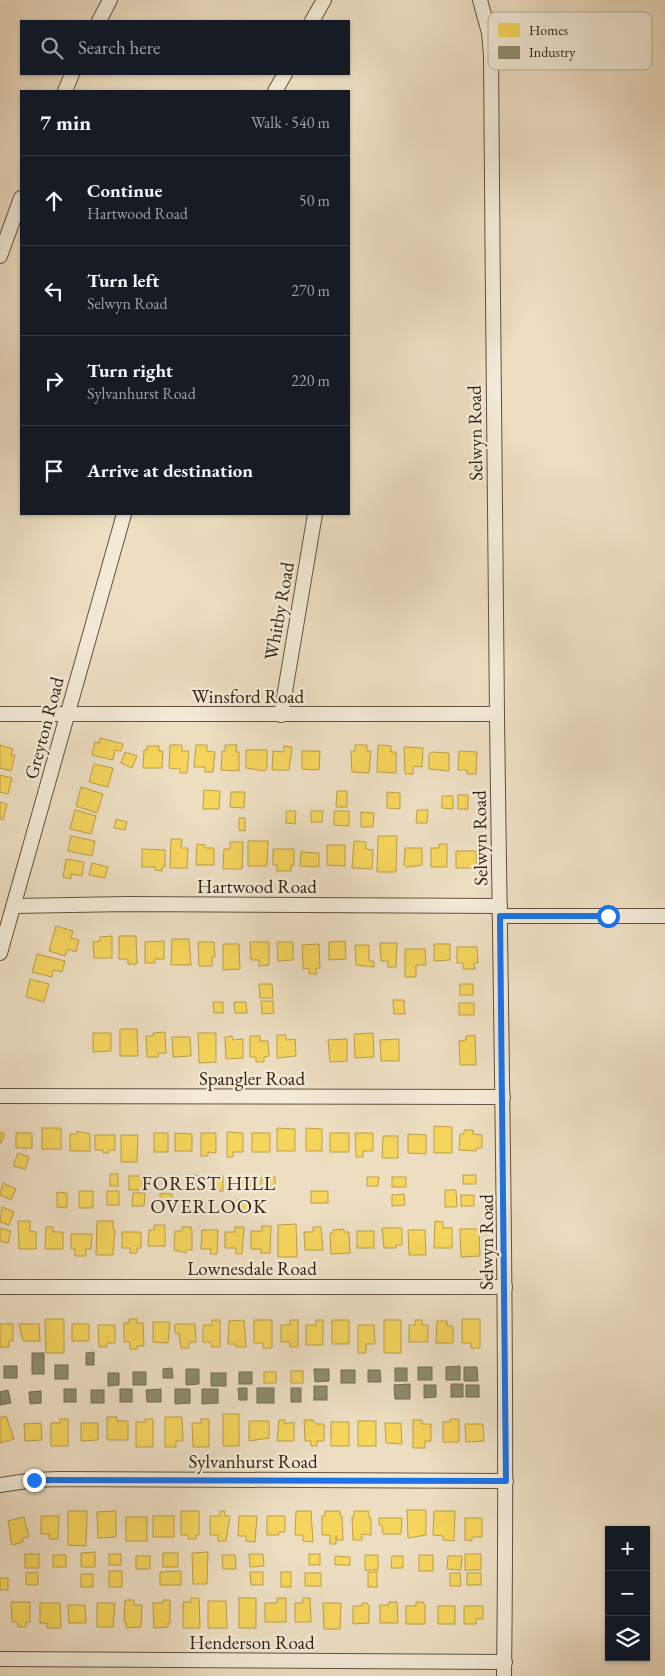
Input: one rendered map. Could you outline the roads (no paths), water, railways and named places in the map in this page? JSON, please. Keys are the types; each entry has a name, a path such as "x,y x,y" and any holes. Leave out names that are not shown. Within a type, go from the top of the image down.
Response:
{"street":[{"path":"100,20 110,0"},
{"path":"313,20 324,0"},
{"name":"Selwyn Road","path":"480,0 488,29"},
{"name":"Selwyn Road","path":"491,70 497,714 504,1097 506,1481 504,1676"},
{"path":"65,90 72,75"},
{"path":"276,90 284,75"},
{"path":"0,256 20,201"},
{"name":"Greyton Road","path":"0,952 124,515"},
{"name":"Whitby Road","path":"281,715 315,515"},
{"name":"Winsford Road","path":"0,714 497,714"},
{"name":"Hartwood Road","path":"14,906 128,904 665,916"},
{"name":"Spangler Road","path":"0,1096 504,1097"},
{"name":"Lownesdale Road","path":"0,1287 505,1287"},
{"name":"Sylvanhurst Road","path":"0,1485 34,1480 59,1479 506,1481"},
{"name":"Henderson Road","path":"0,1660 504,1662"}],"district":[{"name":"FOREST HILL OVERLOOK","path":"209,1194"}]}
